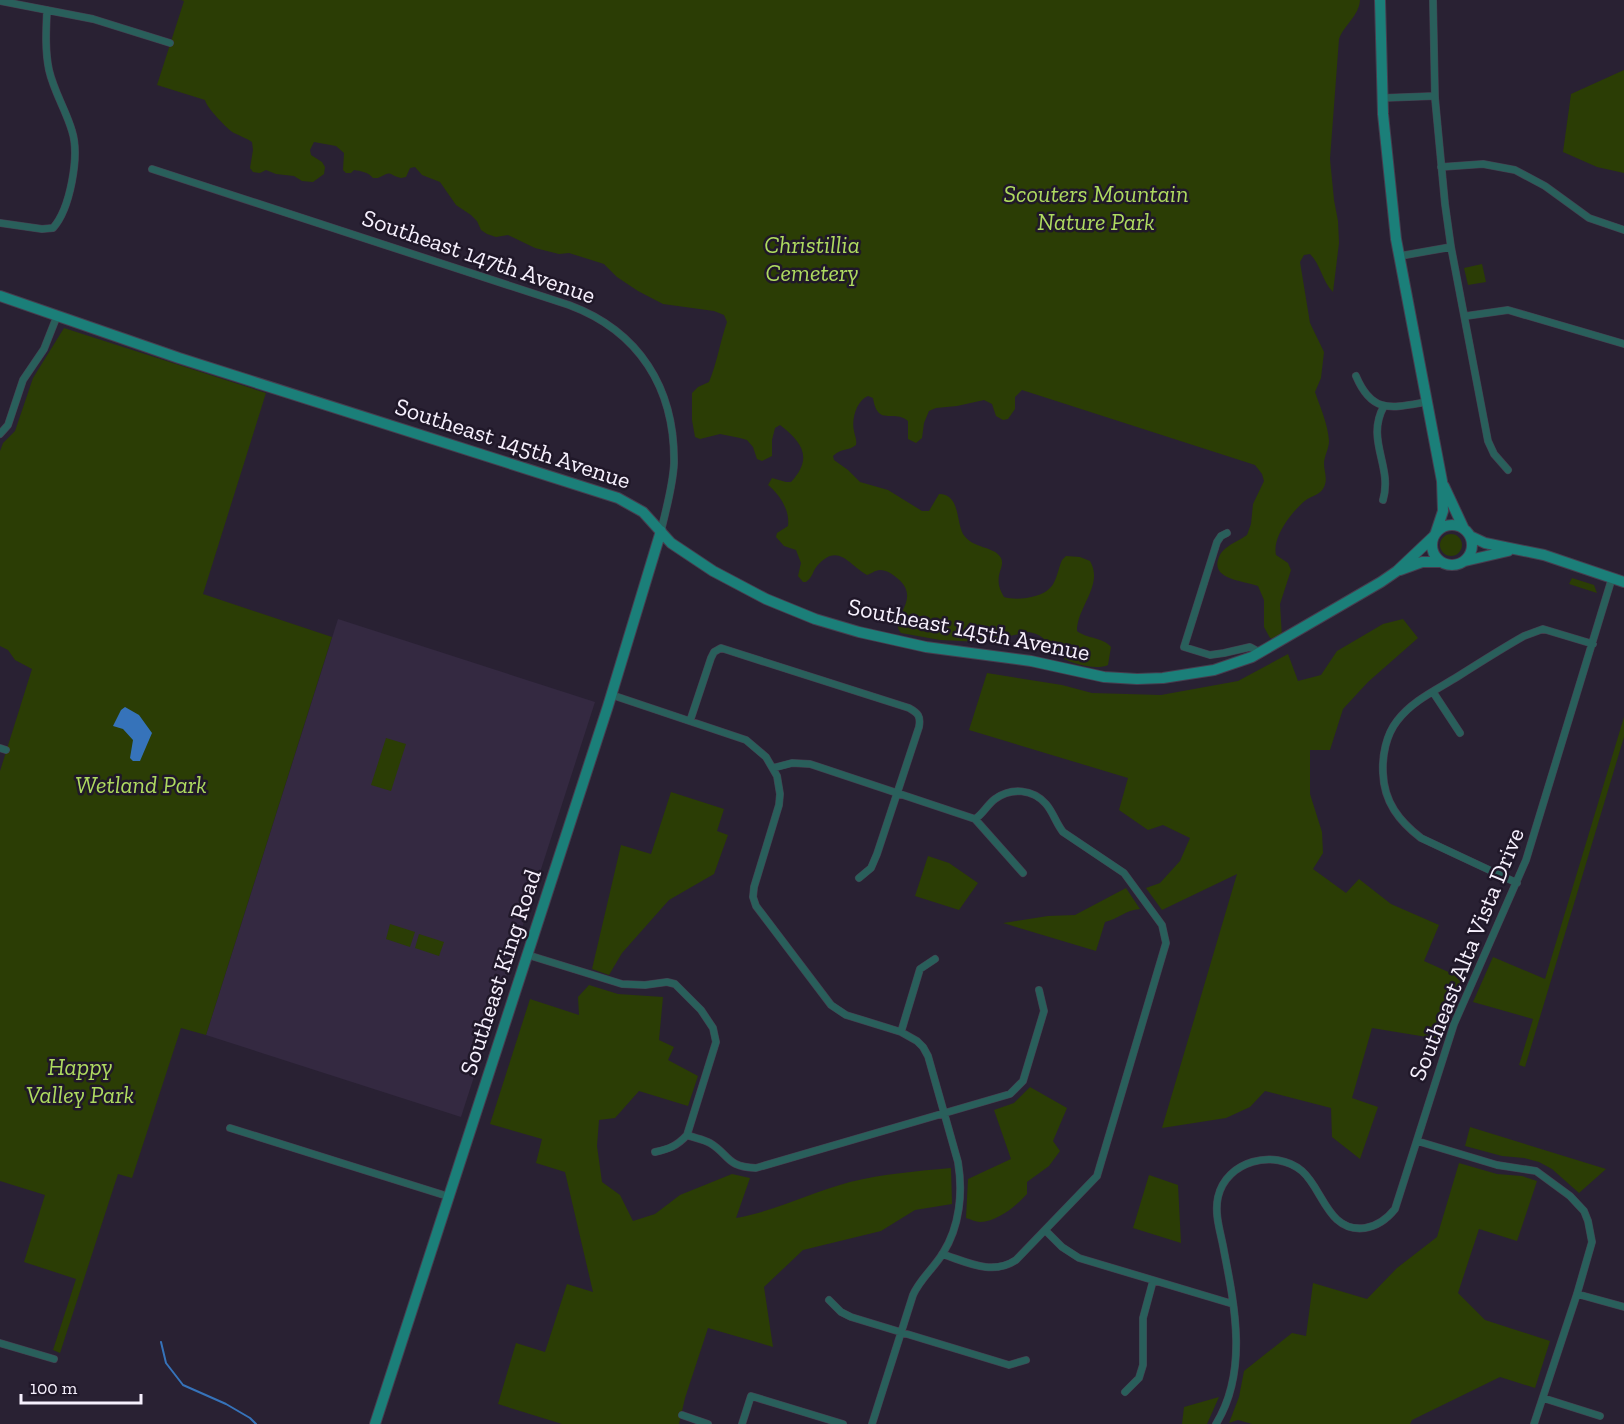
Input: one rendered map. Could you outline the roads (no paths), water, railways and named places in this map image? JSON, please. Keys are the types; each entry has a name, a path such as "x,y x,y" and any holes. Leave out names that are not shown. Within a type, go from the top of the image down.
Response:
{"main road":[{"path":"1380,0 1382,98 1389,183 1400,256 1442,481 1443,511 1432,550 1440,561"},
{"name":"Southeast 145th Avenue","path":"0,296 179,358 618,498 643,512 672,543 734,582 766,599 827,623 912,644 1031,661 1104,676 1137,679 1163,678 1214,670 1262,653 1397,571 1435,534"},
{"path":"1442,481 1467,533 1472,549 1465,561"},
{"path":"1435,534 1441,528 1451,525 1485,543 1544,555 1624,582"},
{"name":"Southeast King Road","path":"375,1424 612,695 661,531"},
{"path":"1465,561 1514,550"},
{"name":"Southeast 145th Avenue","path":"1397,571 1422,562 1440,561 1450,566 1465,561"}],"street":[{"path":"1434,0 1435,96 1451,247 1466,316 1488,441 1494,454 1508,470"},
{"path":"0,1 93,19 170,43"},
{"path":"0,223 42,229 53,228 60,220 75,165 74,135 50,72 47,53 47,10"},
{"path":"1382,98 1435,96"},
{"path":"1441,166 1483,164 1515,170 1545,186 1589,218 1624,230"},
{"name":"Southeast 147th Avenue","path":"152,169 569,305 590,313 611,327 628,340 645,361 657,379 669,414 673,433 674,465 661,531"},
{"path":"1400,256 1451,247"},
{"path":"1466,316 1508,310 1624,344"},
{"path":"0,434 8,425 22,380 44,349 57,316"},
{"path":"1356,376 1366,396 1375,403 1392,407 1426,402"},
{"path":"1383,500 1386,486 1376,433 1377,421 1384,406"},
{"path":"1227,533 1217,542 1184,647 1210,655 1250,647 1262,653"},
{"name":"Southeast Alta Vista Drive","path":"1216,1424 1229,1397 1236,1351 1233,1304 1216,1213 1221,1188 1240,1166 1271,1158 1290,1163 1307,1175 1323,1203 1340,1222 1350,1227 1363,1228 1382,1222 1395,1209 1442,1056 1535,834 1612,579"},
{"path":"1516,883 1421,838 1398,818 1390,804 1383,778 1384,751 1397,721 1411,705 1534,631 1543,629 1553,631 1593,644"},
{"path":"690,721 711,658 714,652 721,648 909,708 918,713 920,719 872,868 859,878"},
{"path":"1433,692 1460,734"},
{"path":"612,695 746,740 757,748 773,768 779,785 779,806 754,887 753,897 756,906 831,1005 846,1015 901,1032 917,1041 928,1056 961,1178 958,1212 951,1236 942,1254 918,1283 872,1424"},
{"path":"773,768 801,762 975,819 1023,873"},
{"path":"942,1254 987,1268 1001,1267 1016,1260 1097,1176 1166,943 1162,925 1124,873 1063,832 1040,798 1029,792 1007,793 995,800 975,819"},
{"path":"528,955 622,984 645,985 666,982 675,984 701,1010 713,1028 716,1042 687,1135 671,1149 655,1152"},
{"path":"901,1032 921,969 935,959"},
{"path":"687,1135 709,1143 735,1165 756,1168 1001,1098 1018,1088 1027,1072 1044,1011 1039,990"},
{"path":"230,1128 450,1197"},
{"path":"1417,1141 1497,1165 1536,1171 1570,1196 1584,1211 1592,1242 1534,1424"},
{"path":"1045,1230 1062,1247 1079,1258 1233,1304"},
{"path":"1125,1392 1139,1378 1143,1365 1143,1318 1153,1281"},
{"path":"1577,1294 1624,1307"},
{"path":"829,1300 841,1312 851,1317 901,1333 1009,1365 1026,1360"},
{"path":"0,1343 54,1359"},
{"path":"742,1424 751,1396 843,1424"},
{"path":"1543,1398 1600,1416"},
{"path":"682,1415 708,1424"}],"water":[{"path":"125,707 139,715 152,733 140,761 133,761 130,758 133,740 123,729 113,726"}],"waterway":[{"path":"161,1342 166,1363 183,1385 226,1404 256,1424"}],"park label":[{"name":"Scouters Mountain Nature Park","path":"1096,207"},
{"name":"Christillia Cemetery","path":"812,258"},
{"name":"Wetland Park","path":"141,784"},
{"name":"Happy Valley Park","path":"80,1080"}]}
